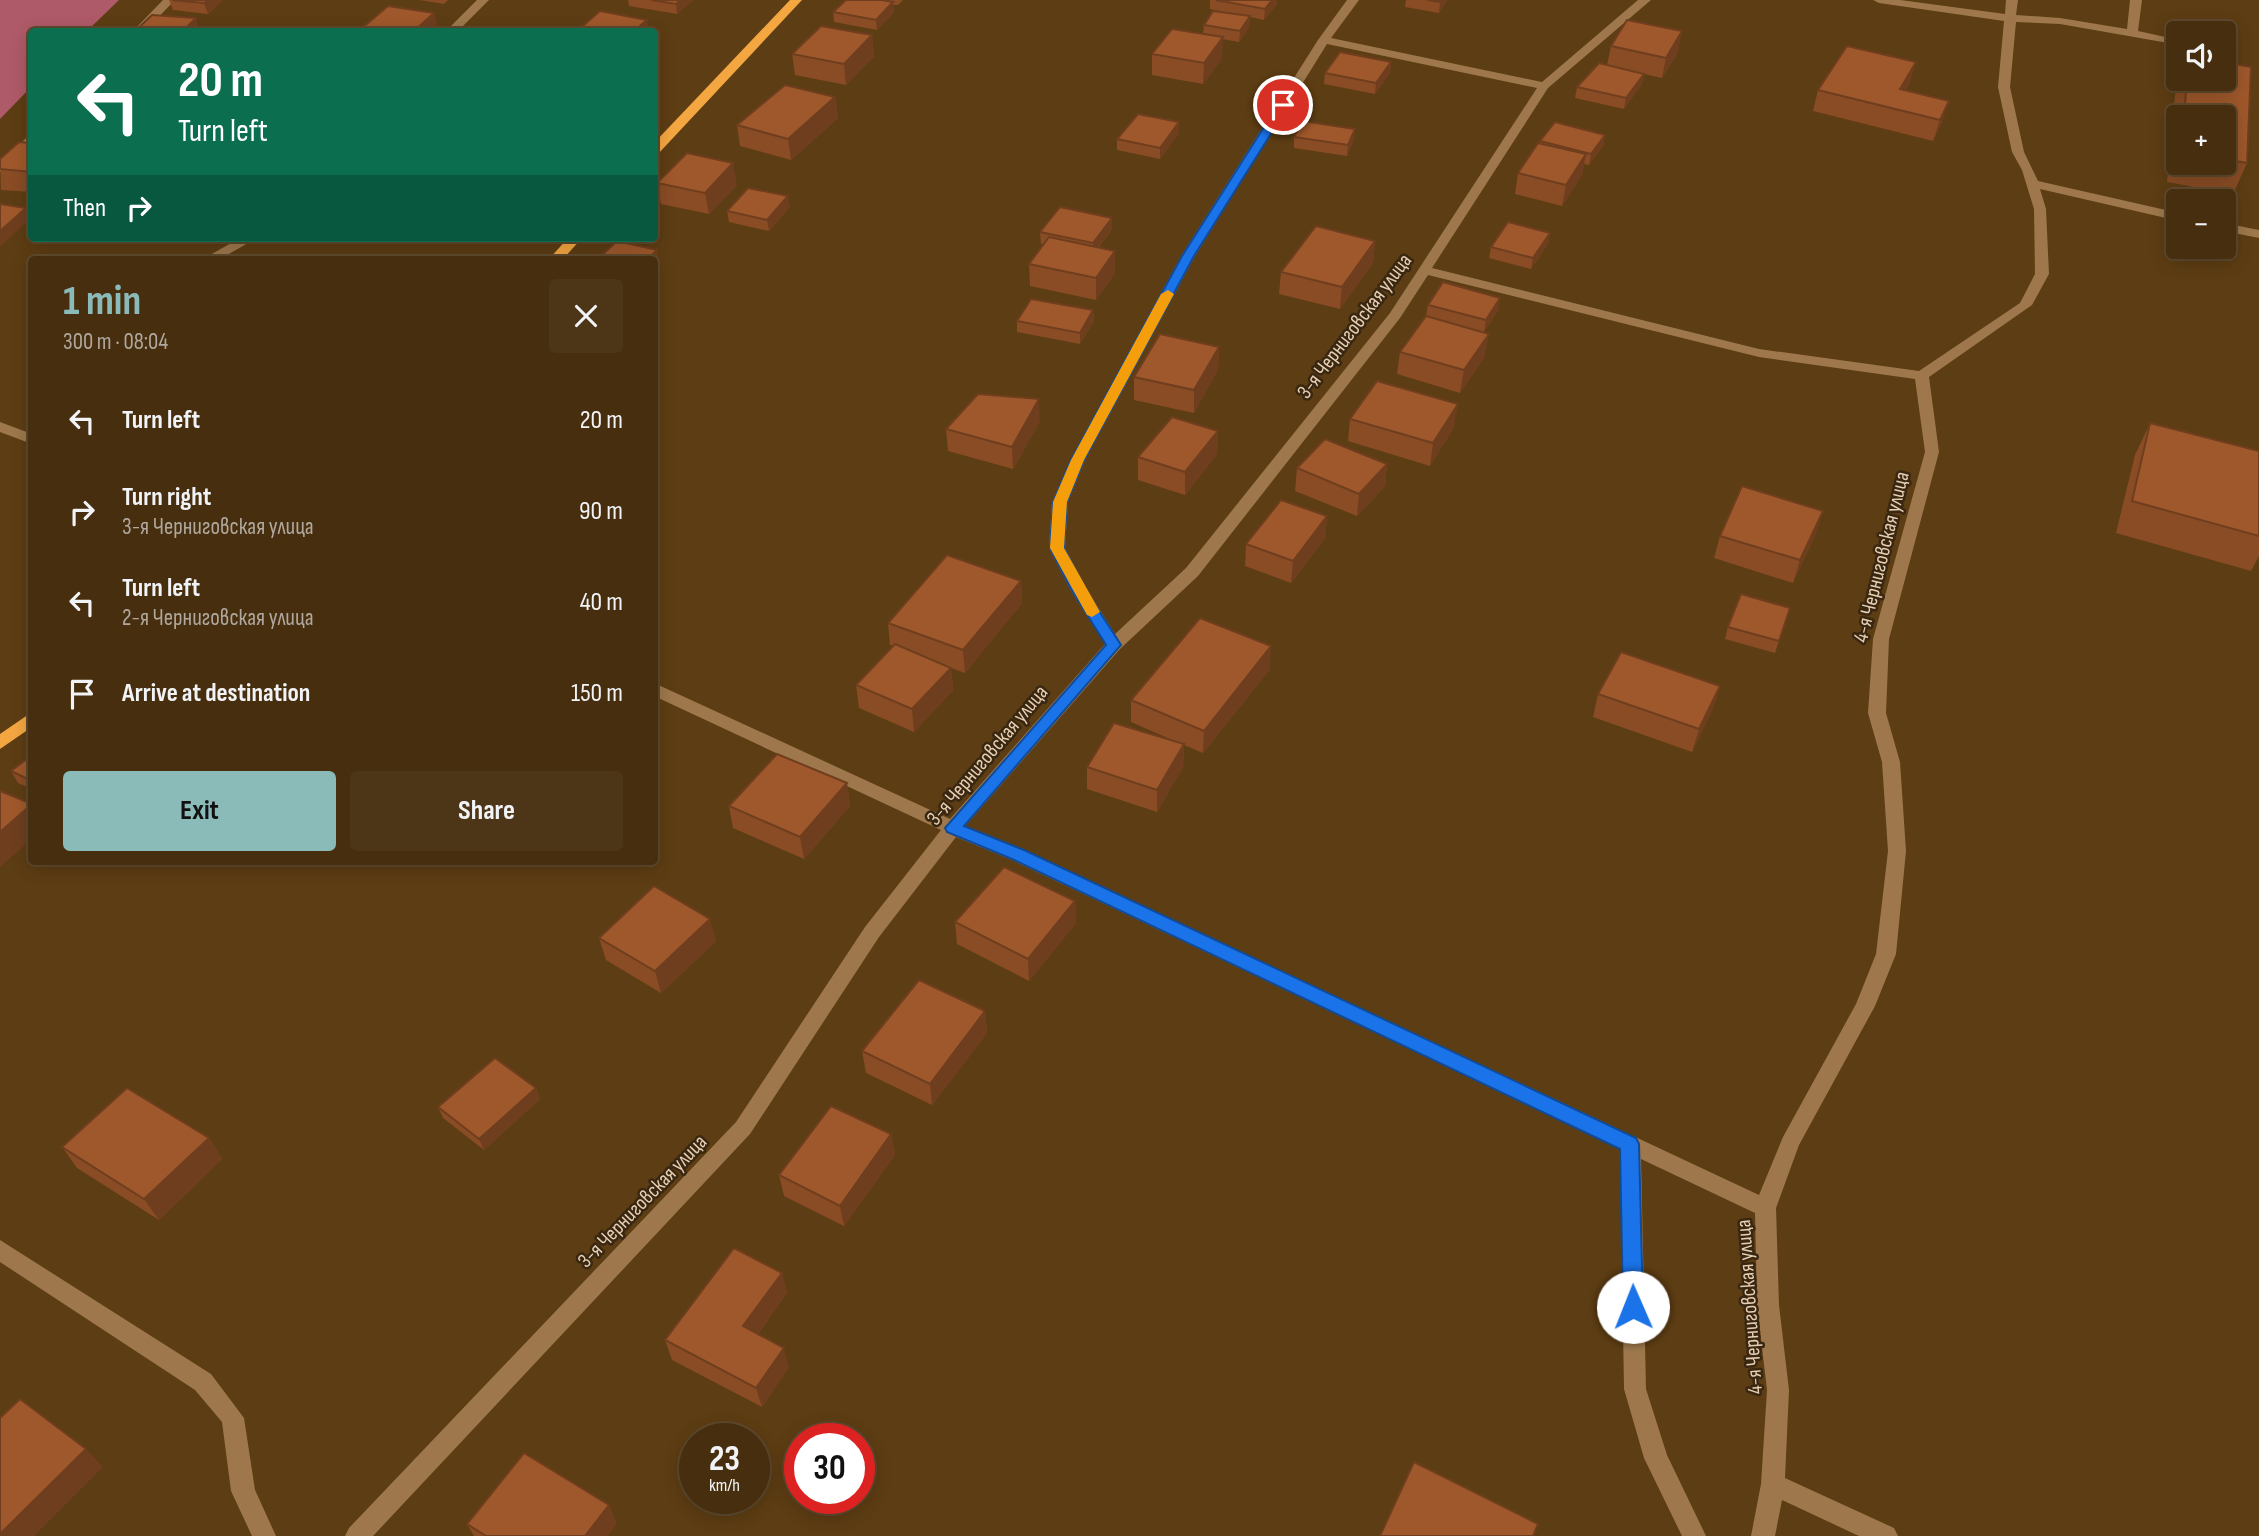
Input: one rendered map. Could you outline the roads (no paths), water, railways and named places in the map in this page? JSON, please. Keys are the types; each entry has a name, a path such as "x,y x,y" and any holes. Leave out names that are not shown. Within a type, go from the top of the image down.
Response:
{"main road":[{"path":"658,147 796,0"},
{"path":"559,256 571,242"},
{"path":"0,743 28,721"}],"street":[{"path":"141,28 169,0"},
{"path":"454,28 483,0"},
{"path":"1114,645 1078,589 1057,548 1060,502 1078,460 1188,256 1324,40 1353,0"},
{"name":"3-я Черниговская улица","path":"357,1536 743,1128 872,932 953,828 1114,645 1192,572 1395,315 1544,86 1644,0"},
{"path":"1879,0 1944,12 2011,8 2060,21 2166,40"},
{"path":"2132,34 2136,0"},
{"path":"1424,270 1759,353 1922,376 2025,305 2042,274 2040,209 2033,184 2018,152 2004,87 2011,8"},
{"path":"1324,40 1544,86"},
{"path":"0,168 28,141"},
{"path":"2033,184 2166,214"},
{"path":"2236,229 2259,234"},
{"path":"216,256 242,242"},
{"name":"4-я Черниговская улица","path":"1763,1536 1773,1484 1778,1390 1768,1306 1765,1208 1790,1143 1865,1006 1886,954 1897,851 1891,762 1877,713 1881,639 1932,452 1922,376"},
{"path":"0,427 28,438"},
{"path":"658,691 953,828 1018,855 1765,1208"},
{"path":"1630,1144 1635,1389 1656,1458 1694,1536"},
{"path":"0,1250 203,1382 233,1418 243,1491 264,1536"},
{"path":"1773,1484 1886,1536"}]}
